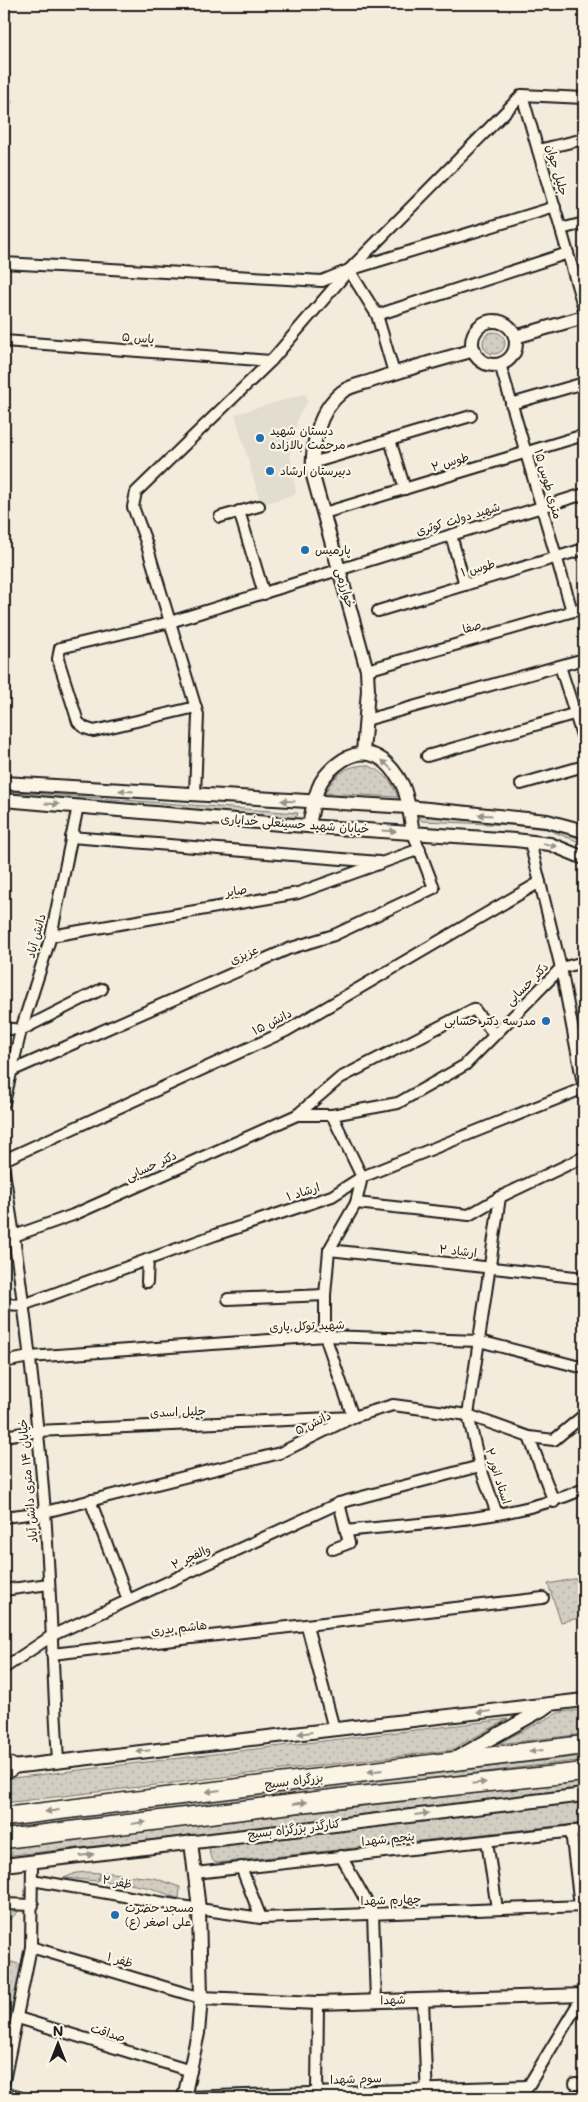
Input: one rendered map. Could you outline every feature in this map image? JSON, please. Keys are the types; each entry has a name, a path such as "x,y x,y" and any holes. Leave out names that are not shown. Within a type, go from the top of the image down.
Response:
{"highway":[{"name":"بزرگراه بسیج","path":"4,1817 584,1745"},
{"name":"بزرگراه بسیج","path":"4,1839 349,1797 584,1772"}],"street":[{"path":"195,794 198,715 145,539 133,507 136,492 271,361 349,270 522,95 584,98"},
{"name":"جلیل جوان","path":"522,95 584,309"},
{"path":"538,150 584,139"},
{"path":"4,263 322,280 555,207"},
{"path":"561,229 584,223"},
{"path":"378,315 568,253"},
{"path":"349,270 378,315 394,373"},
{"path":"515,337 584,317"},
{"path":"490,322 504,324 510,328 515,337 516,348 514,354 509,360 500,364 483,362 474,350 473,343 478,330 490,322"},
{"name":"یاس ۵","path":"4,341 271,361"},
{"name":"خوارزمی","path":"363,752 368,690 367,670 312,476 312,463 318,426 332,401 343,390 474,350"},
{"name":"۱۵ متری طوس","path":"500,364 572,611"},
{"path":"511,404 584,383"},
{"path":"312,463 470,416"},
{"name":"طوس ۲","path":"324,513 584,435"},
{"path":"390,440 405,489"},
{"name":"شهید دولت کوثری","path":"196,707 94,731 85,728 78,722 58,659 60,648 170,622 584,494"},
{"path":"220,517 259,506"},
{"path":"240,512 264,594"},
{"path":"451,535 464,585"},
{"name":"طوس ۱","path":"378,610 584,549"},
{"name":"صفا","path":"367,670 584,608"},
{"path":"366,720 584,659"},
{"path":"560,666 580,712 584,742"},
{"path":"427,756 580,712"},
{"path":"309,826 313,802 321,782 327,774 346,759 363,752 374,755 391,768 405,791 413,833"},
{"path":"521,784 584,766"},
{"name":"خیابان شهید حسینعلی خدایاری","path":"4,783 408,807 547,820 584,831"},
{"name":"خیابان شهید حسینعلی خدایاری","path":"4,800 309,826 530,842 550,844 584,858"},
{"name":"دانش آباد","path":"7,1071 51,936 78,806"},
{"name":"عزیزی","path":"7,1071 288,949 334,935 434,888 413,833"},
{"path":"71,837 383,863"},
{"path":"530,842 579,1038 584,1088"},
{"name":"صابر","path":"51,936 298,893 420,850"},
{"name":"دانش ۱۵","path":"4,1160 286,1030 540,882"},
{"name":"دکتر حسابی","path":"297,1115 332,1115 398,1103 465,1065 560,968 584,962"},
{"path":"4,1028 21,1030 102,989"},
{"name":"دکتر حسابی","path":"10,1230 73,1215 297,1115 340,1078 474,1009 494,1034"},
{"path":"4,1103 7,1071"},
{"name":"ارشاد ۱","path":"23,1305 148,1259 332,1196 362,1177 584,1088"},
{"path":"332,1115 362,1177 356,1203 329,1250 325,1295 325,1336 353,1417"},
{"path":"356,1203 469,1215 500,1197 584,1157"},
{"name":"خیابان ۱۴ متری دانش آباد","path":"4,1171 10,1230 23,1305 45,1512 53,1635 52,1654 58,1761"},
{"path":"468,1415 500,1197"},
{"name":"ارشاد ۲","path":"329,1250 584,1278"},
{"path":"147,1282 148,1259"},
{"path":"228,1299 325,1295"},
{"path":"4,1304 23,1305"},
{"name":"شهید توکل یاری","path":"4,1362 29,1357 325,1336 479,1341 584,1368"},
{"name":"دانش ۵","path":"4,1517 45,1512 280,1453 353,1417 393,1405 468,1415 529,1437 554,1440 584,1415"},
{"name":"استاد انور ۲","path":"468,1415 480,1466 497,1514 554,1502 584,1489"},
{"name":"جلیل اسدی","path":"4,1436 36,1431 353,1417"},
{"path":"529,1437 554,1502"},
{"name":"والفجر ۲","path":"4,1668 53,1635 339,1503 480,1466"},
{"path":"90,1500 128,1600"},
{"path":"333,1548 349,1543 339,1503"},
{"path":"346,1531 497,1514"},
{"path":"4,1590 49,1584"},
{"name":"هاشم بدری","path":"52,1654 543,1598"},
{"path":"307,1626 334,1729"},
{"path":"6,1768 584,1700"},
{"path":"449,1762 554,1703"},
{"name":"کنارگذر بزرگراه بسیج","path":"4,1865 584,1795"},
{"name":"پنجم شهدا","path":"195,1873 584,1830"},
{"path":"571,1832 582,1906"},
{"path":"487,1841 496,1909"},
{"path":"184,2098 191,2071 201,1998 199,1909 191,1842"},
{"path":"341,1856 373,1913 376,2001"},
{"path":"4,2081 31,1947 33,1905 32,1862"},
{"path":"241,1867 261,1918"},
{"name":"ظفر ۲","path":"32,1880 199,1909"},
{"path":"4,1904 33,1905"},
{"name":"چهارم شهدا","path":"199,1909 261,1918 582,1906"},
{"name":"ظفر ۱","path":"31,1947 201,1998"},
{"path":"521,2098 584,1994"},
{"name":"شهدا","path":"201,1998 318,2003 584,1994"},
{"path":"423,2000 426,2094"},
{"path":"317,2093 318,2003"},
{"name":"صداقت","path":"18,2018 191,2071"},
{"name":"سوم شهدا","path":"184,2098 303,2096 317,2093 426,2094 528,2086"},
{"path":"4,2093 22,2098"}],"shaded area":[{"path":"4,81 12,102 9,108 4,107"},
{"path":"490,332 498,332 505,339 505,347 498,354 490,354 483,347 483,339"},
{"path":"305,394 308,401 298,417 290,454 296,494 261,505 235,414"},
{"path":"366,765 378,770 386,777 398,797 325,793 341,772 352,767"},
{"path":"4,791 298,813 297,816 291,818 112,806 4,795"},
{"path":"422,816 510,821 547,826 584,840 584,844 546,829 510,825 422,821 419,818"},
{"path":"584,1577 584,1617 561,1622 548,1584"},
{"path":"584,1710 584,1734 497,1744 560,1712"},
{"path":"508,1719 451,1750 4,1803 4,1779"},
{"path":"584,1756 584,1760 4,1830 4,1824"},
{"path":"584,1781 584,1790 4,1856 4,1847"},
{"path":"584,1801 584,1823 217,1863 211,1858 210,1854 209,1846"},
{"path":"104,1872 121,1874 120,1883 102,1881"},
{"path":"76,1873 100,1873 98,1881 64,1878"},
{"path":"126,1875 154,1878 180,1887 179,1899 151,1888 124,1883"},
{"path":"4,1909 20,1910 4,1925"},
{"path":"4,1960 22,1965 10,2018 4,2019"}],"place":[{"name":"دبستان شهید مرحمت بالازاده","path":"260,438"},
{"name":"دبیرستان ارشاد","path":"270,471"},
{"name":"پارمیس","path":"305,550"},
{"name":"مدرسه دکتر حسابی","path":"546,1021"},
{"name":"مسجد حضرت علی اصغر (ع)","path":"115,1915"}]}
